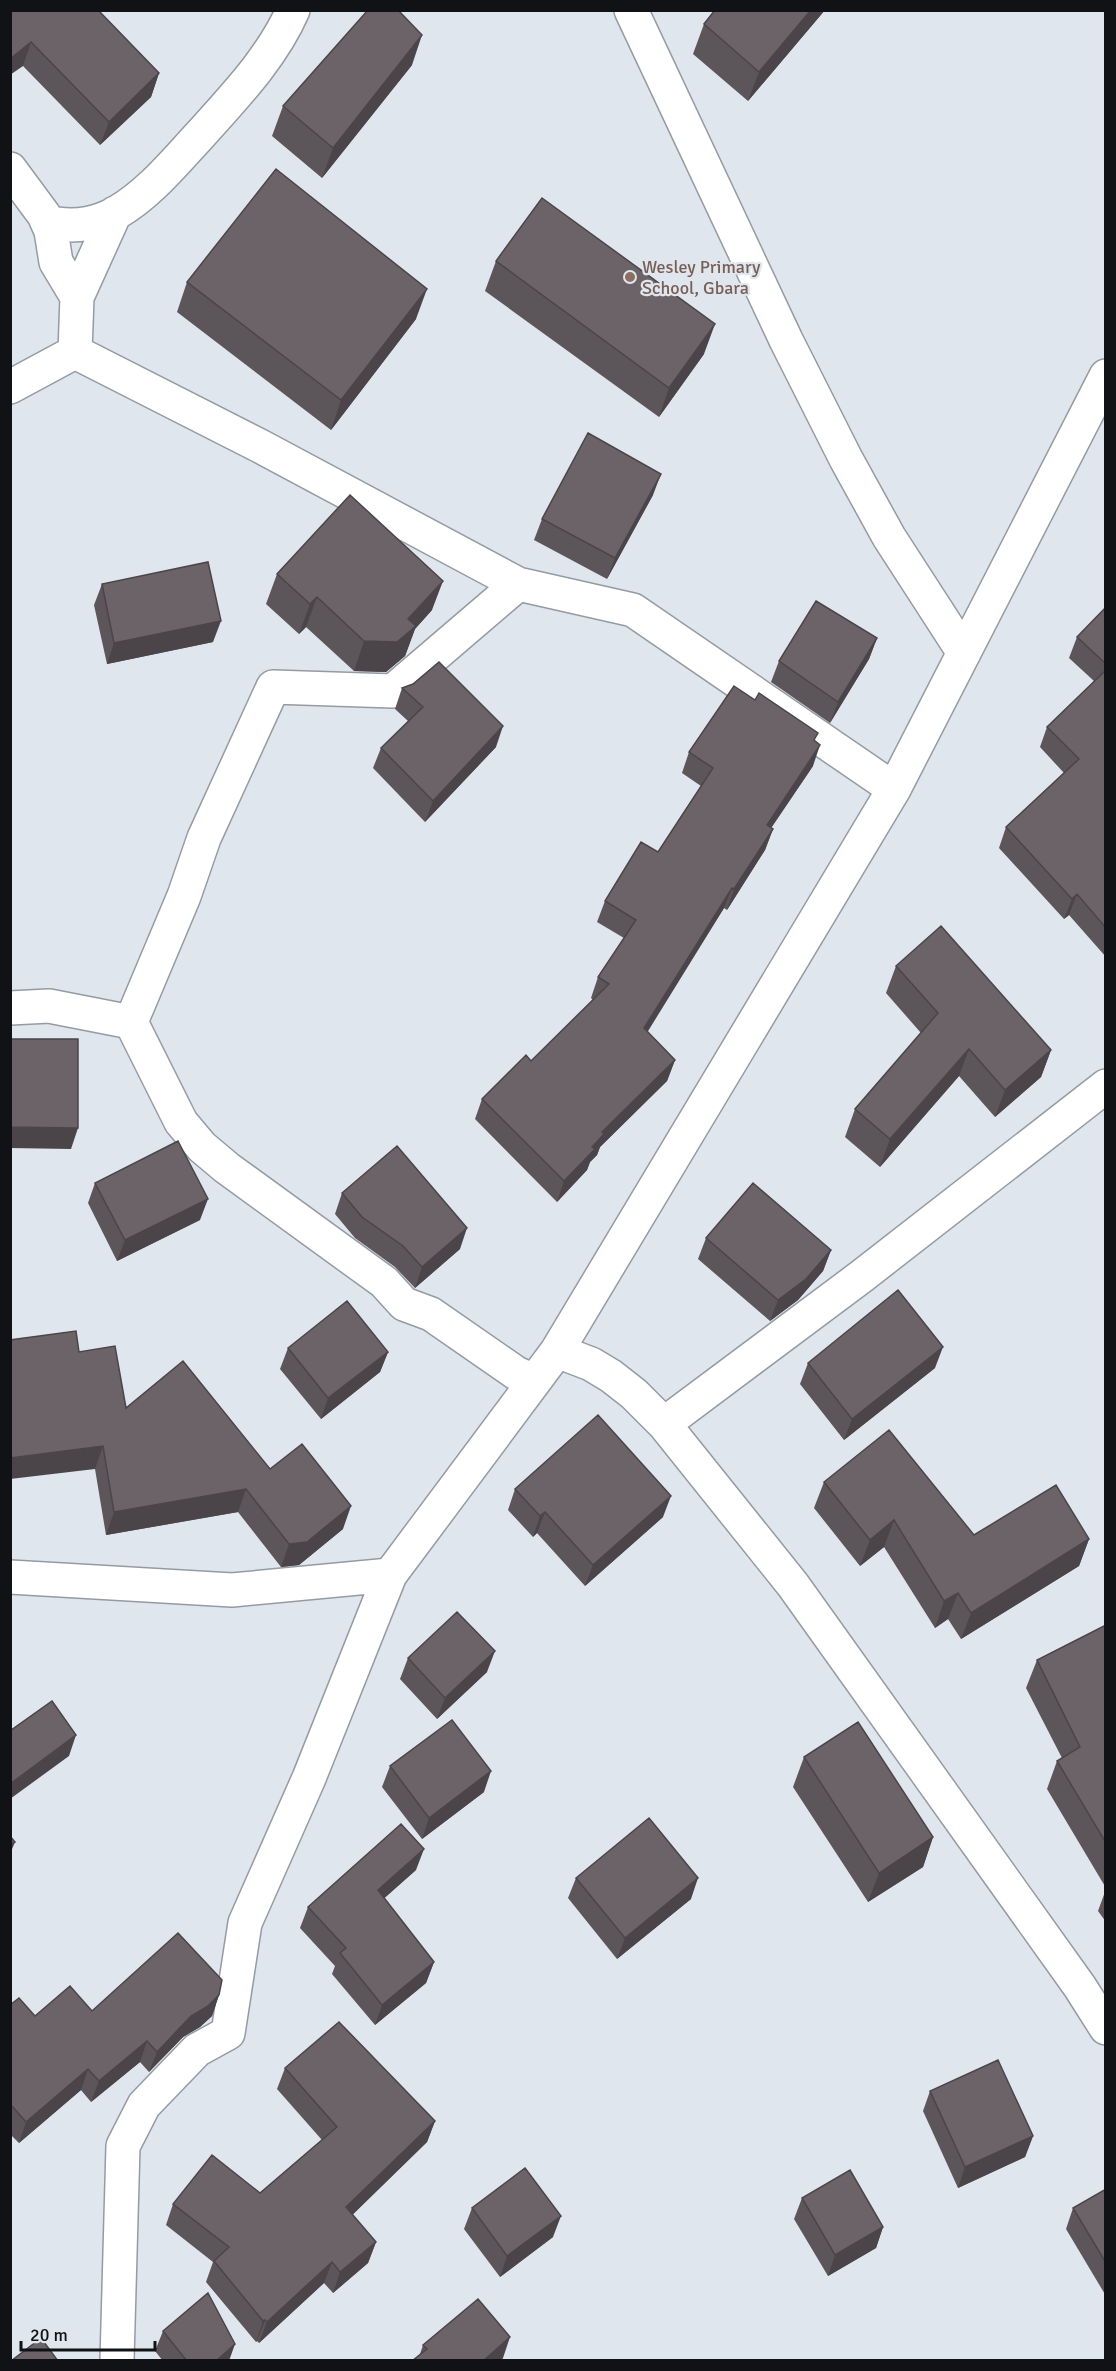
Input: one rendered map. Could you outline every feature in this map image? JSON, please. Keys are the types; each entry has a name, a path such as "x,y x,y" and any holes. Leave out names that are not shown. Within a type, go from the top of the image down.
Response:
{"street":[{"path":"51,231 58,224 71,226 93,222 115,213 161,178 254,72 283,33 293,10"},
{"path":"631,10 766,298 846,459 889,537 963,653"},
{"path":"10,169 44,215 51,231 56,262 77,297"},
{"path":"75,352 77,297 115,213"},
{"path":"75,352 260,446 518,584 633,610 894,789"},
{"path":"10,387 75,352"},
{"path":"117,2361 123,2146 144,2105 197,2050 228,2033 245,1923 309,1778 390,1575 557,1351 894,789 1106,376"},
{"path":"518,584 393,691 273,687 204,838 184,896 131,1022 182,1122 202,1147 227,1168 384,1282 404,1304 431,1314 516,1373 534,1381"},
{"path":"10,1008 49,1006 131,1022"},
{"path":"664,1424 862,1276 1106,1086"},
{"path":"557,1351 591,1364 611,1376 634,1394 664,1424 793,1585 1080,1987 1106,2028"},
{"path":"10,1577 232,1590 390,1575"}],"building":[{"path":"10,10 98,10 159,73 109,122 31,42 10,59"},
{"path":"368,10 398,10 422,35 333,148 283,106"},
{"path":"715,10 811,10 759,72 704,24"},
{"path":"276,169 427,289 341,400 187,282"},
{"path":"542,198 715,324 669,388 496,261"},
{"path":"588,433 661,474 615,558 542,519"},
{"path":"350,495 443,581 408,619 416,626 397,642 364,641 317,597 310,604 277,574"},
{"path":"208,562 221,621 114,643 102,584"},
{"path":"816,601 877,638 838,702 779,661"},
{"path":"1106,607 1106,664 1077,637"},
{"path":"439,662 503,726 433,801 381,748 423,707 402,688 413,684"},
{"path":"1106,670 1106,928 1077,894 1072,899 1006,827 1079,759 1047,727"},
{"path":"734,686 755,700 759,693 818,733 814,740 820,745 767,825 773,829 734,889 732,888 644,1028 675,1060 602,1132 604,1134 592,1147 595,1149 564,1181 482,1099 526,1055 531,1061 609,984 598,977 636,920 605,901 641,842 658,852 713,768 689,752"},
{"path":"941,926 1051,1050 1005,1090 969,1049 890,1139 855,1109 938,1013 896,966"},
{"path":"10,1039 78,1039 78,1128 10,1127"},
{"path":"178,1141 208,1199 125,1240 95,1183"},
{"path":"397,1146 467,1228 422,1267 403,1246 362,1217 342,1193"},
{"path":"753,1183 831,1250 806,1279 778,1300 706,1238"},
{"path":"898,1290 943,1347 852,1419 808,1363"},
{"path":"347,1301 388,1352 328,1398 288,1348"},
{"path":"76,1331 79,1352 115,1346 126,1408 183,1361 270,1469 302,1444 351,1506 307,1542 289,1544 246,1489 114,1512 103,1446 10,1458 10,1340"},
{"path":"598,1415 671,1496 593,1565 545,1512 540,1516 515,1489"},
{"path":"889,1430 974,1535 1056,1485 1089,1539 971,1613 958,1593 944,1601 894,1520 870,1540 824,1482"},
{"path":"457,1612 495,1651 445,1698 408,1658"},
{"path":"1106,1625 1106,1843 1057,1761 1080,1747 1037,1660"},
{"path":"52,1701 76,1735 10,1784 10,1731"},
{"path":"452,1720 491,1771 429,1818 390,1766"},
{"path":"858,1722 933,1837 879,1873 804,1757"},
{"path":"649,1818 698,1878 625,1938 576,1878"},
{"path":"401,1824 424,1849 378,1890 434,1962 382,2005 340,1953 346,1948 308,1907"},
{"path":"178,1933 222,1980 219,1995 208,2006 191,2016 157,2052 147,2041 99,2081 88,2069 26,2122 10,2104 10,2005 19,1998 35,2016 70,1986 92,2011"},
{"path":"339,2022 435,2121 346,2207 376,2242 340,2272 332,2262 267,2322 263,2321 214,2261 229,2247 173,2204 212,2155 260,2193 337,2127 285,2068"},
{"path":"998,2060 1033,2136 965,2167 930,2091"},
{"path":"525,2168 561,2216 507,2256 472,2208"},
{"path":"850,2170 883,2227 835,2255 802,2198"},
{"path":"1106,2189 1106,2263 1073,2208"},
{"path":"208,2293 235,2344 216,2361 187,2361 163,2331"},
{"path":"478,2299 510,2337 483,2361 412,2361 427,2349 423,2345"},
{"path":"41,2338 58,2361 11,2361"}],"place":[{"name":"Wesley Primary School, Gbara","path":"630,277"}]}
